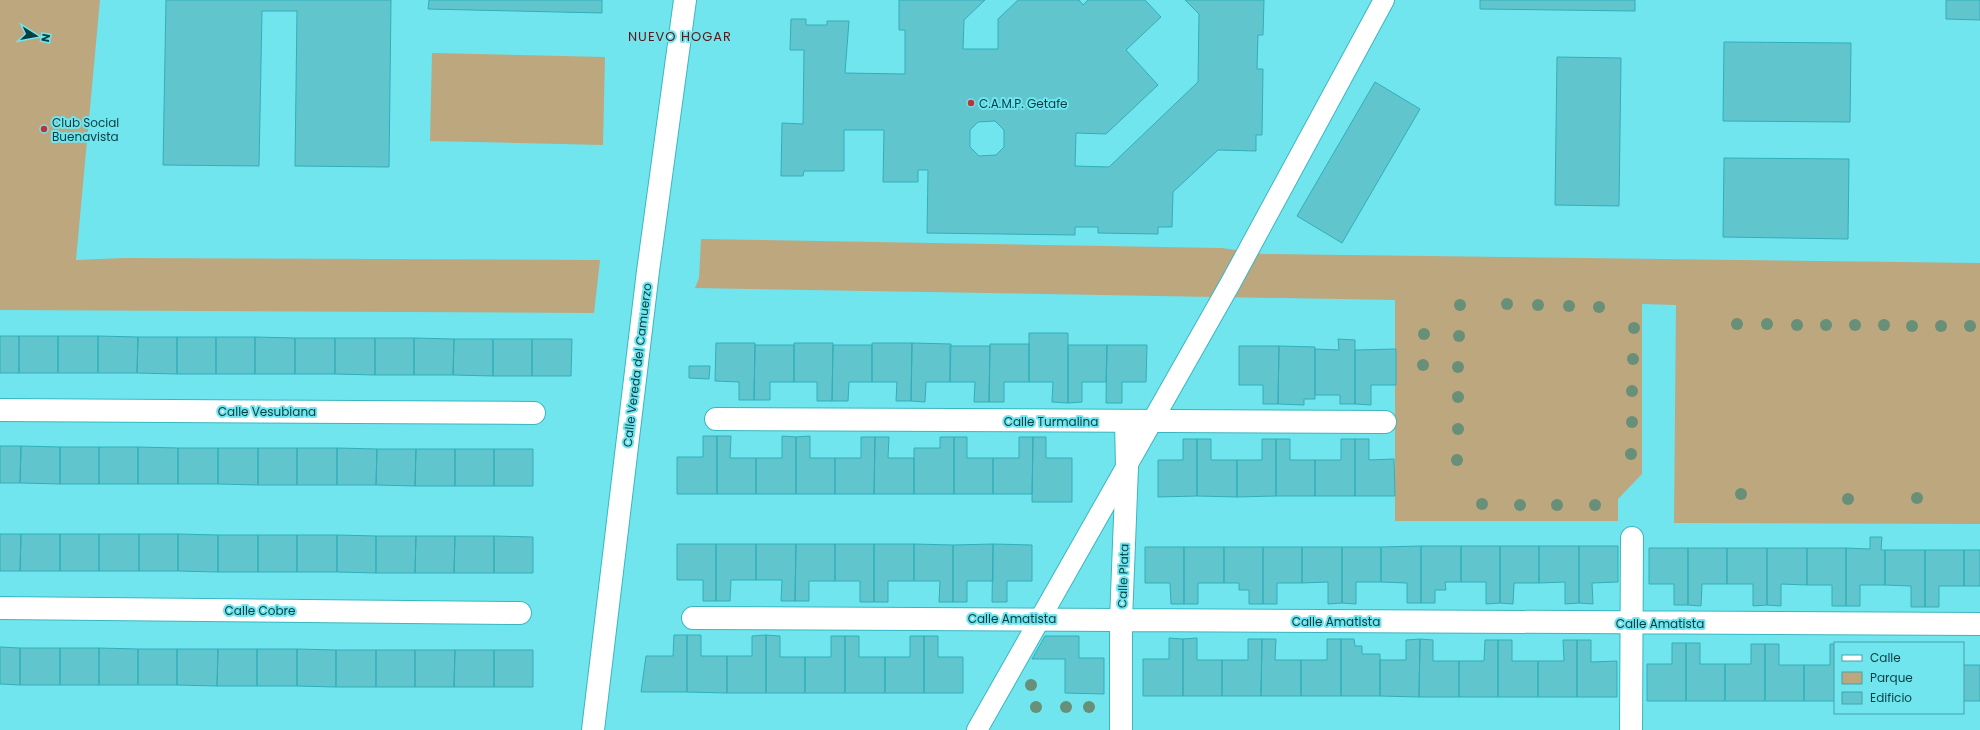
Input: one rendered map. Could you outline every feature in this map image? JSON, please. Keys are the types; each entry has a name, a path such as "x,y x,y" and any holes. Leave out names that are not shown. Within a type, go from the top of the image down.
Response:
{"street":[{"name":"Calle Vereda del Camuerzo","path":"594,730 648,271 685,0"},
{"path":"977,730 1230,284 1384,0"},
{"name":"Calle Vesubiana","path":"0,410 534,413"},
{"name":"Calle Turmalina","path":"716,419 1385,422"},
{"name":"Calle Plata","path":"1121,730 1121,620 1127,467 1126,421"},
{"path":"1631,730 1632,538"},
{"name":"Calle Cobre","path":"0,608 520,612"},
{"name":"Calle Amatista","path":"693,618 1041,618 1121,620 1980,624"}],"green space":[{"path":"0,0 100,0 76,260 124,258 600,260 594,313 0,310"},
{"path":"432,53 605,57 603,145 430,141"},
{"path":"701,239 1222,248 1262,254 1980,263 1980,524 1674,523 1676,305 1642,304 1642,474 1618,499 1618,521 1395,521 1395,300 695,288 699,278"}],"building":[{"path":"166,0 391,0 389,167 295,166 297,11 262,11 259,166 163,165"},
{"path":"429,0 602,0 602,13 428,9"},
{"name":"C.A.M.P. Getafe","path":"899,0 985,0 964,20 963,49 998,49 998,19 1018,0 1079,0 1083,5 1088,0 1145,0 1161,17 1126,50 1158,85 1106,134 1076,133 1075,166 1109,167 1198,82 1199,14 1185,0 1264,0 1263,35 1258,35 1257,69 1263,69 1262,135 1256,135 1256,151 1218,150 1173,192 1172,227 1158,227 1158,234 1098,233 1098,227 1075,227 1075,235 927,233 928,170 918,170 918,182 883,182 884,130 844,130 844,171 804,171 803,176 781,176 782,123 803,124 804,50 790,50 791,19 806,19 806,25 827,25 827,21 849,21 845,73 905,74 905,30 899,30","holes":["995,121 1004,130 1004,147 996,155 979,156 970,147 970,130 978,122"]},
{"path":"1480,0 1635,0 1635,11 1480,9"},
{"path":"1946,0 1980,0 1980,20 1946,19"},
{"path":"1724,42 1851,43 1850,122 1723,121"},
{"path":"1557,57 1621,58 1619,206 1555,205"},
{"path":"1375,82 1420,109 1342,243 1297,216"},
{"path":"1724,158 1849,159 1848,239 1723,237"},
{"path":"1029,333 1068,333 1068,403 1052,402 1053,382 1029,382"},
{"path":"0,336 19,336 19,373 0,373"},
{"path":"19,336 58,336 58,373 19,373"},
{"path":"58,336 98,336 98,373 58,373"},
{"path":"98,336 138,337 137,373 98,373"},
{"path":"138,337 177,337 177,374 137,373"},
{"path":"177,337 216,337 216,374 177,374"},
{"path":"216,337 255,337 255,374 216,374"},
{"path":"255,337 295,338 295,374 255,374"},
{"path":"295,338 335,338 335,374 295,374"},
{"path":"335,338 375,338 375,375 335,374"},
{"path":"375,338 414,338 414,375 375,375"},
{"path":"414,338 454,339 453,375 414,375"},
{"path":"454,339 493,339 493,376 453,375"},
{"path":"493,339 532,339 532,376 493,376"},
{"path":"532,339 572,339 571,376 532,376"},
{"path":"1338,339 1355,340 1355,404 1340,404 1340,395 1315,395 1315,349 1339,350"},
{"path":"716,343 755,343 754,400 739,400 739,382 715,381"},
{"path":"794,343 833,343 832,401 817,401 817,382 794,382"},
{"path":"872,343 912,343 911,401 896,401 897,382 872,382"},
{"path":"912,343 951,344 950,382 926,382 925,402 911,401"},
{"path":"990,344 1029,344 1029,382 1004,382 1004,402 989,402"},
{"path":"755,345 794,345 794,382 770,382 770,400 754,400"},
{"path":"833,345 872,345 872,382 849,382 848,401 832,401"},
{"path":"1068,345 1107,345 1106,382 1082,382 1082,402 1068,403"},
{"path":"1107,345 1147,345 1146,382 1122,382 1122,403 1106,403"},
{"path":"950,346 990,346 989,402 974,402 975,382 950,382"},
{"path":"1239,346 1279,346 1278,404 1263,404 1263,385 1239,385"},
{"path":"1279,346 1315,347 1315,399 1304,399 1304,405 1278,404"},
{"path":"1396,349 1396,385 1371,385 1371,405 1355,404 1355,350"},
{"path":"689,366 710,366 709,379 689,378"},
{"path":"703,436 717,436 717,494 677,494 677,457 703,457"},
{"path":"717,436 731,436 730,458 756,458 756,494 717,494"},
{"path":"782,436 796,437 796,494 756,494 756,458 782,458"},
{"path":"810,436 810,458 835,458 835,494 796,494 796,437"},
{"path":"861,437 875,437 874,494 835,494 835,458 861,458"},
{"path":"875,437 889,437 888,458 914,458 914,494 874,494"},
{"path":"940,437 954,437 954,494 914,494 914,448 940,448"},
{"path":"954,437 967,437 967,458 993,458 993,494 954,494"},
{"path":"1019,437 1033,437 1032,494 993,494 993,458 1019,458"},
{"path":"1033,437 1046,437 1046,458 1072,458 1072,502 1032,502"},
{"path":"1183,439 1197,439 1197,496 1158,497 1158,460 1183,460"},
{"path":"1197,439 1211,439 1211,460 1237,460 1237,497 1197,496"},
{"path":"1262,439 1276,439 1276,496 1237,497 1237,460 1262,460"},
{"path":"1276,439 1290,439 1290,460 1315,460 1315,496 1276,496"},
{"path":"1341,439 1355,439 1355,496 1315,496 1315,460 1341,460"},
{"path":"1355,439 1369,439 1369,460 1394,459 1395,496 1355,496"},
{"path":"0,446 21,446 20,483 0,483"},
{"path":"21,446 60,447 60,484 20,483"},
{"path":"60,447 99,447 99,484 60,484"},
{"path":"99,447 138,447 138,484 99,484"},
{"path":"138,447 178,448 178,484 138,484"},
{"path":"178,448 218,448 218,484 178,484"},
{"path":"218,448 258,448 258,485 218,484"},
{"path":"258,448 297,448 297,485 258,485"},
{"path":"297,448 337,448 337,485 297,485"},
{"path":"337,448 377,449 376,485 337,485"},
{"path":"377,449 416,449 415,486 376,485"},
{"path":"416,449 455,449 455,486 415,486"},
{"path":"455,449 494,449 494,486 455,486"},
{"path":"494,449 533,449 533,486 494,486"},
{"path":"0,534 21,534 20,571 0,571"},
{"path":"21,534 60,534 60,571 20,571"},
{"path":"60,534 99,534 99,571 60,571"},
{"path":"99,534 139,534 139,571 99,571"},
{"path":"139,534 178,534 178,571 139,571"},
{"path":"178,534 218,535 218,572 178,571"},
{"path":"218,535 258,535 258,572 218,572"},
{"path":"258,535 297,535 297,572 258,572"},
{"path":"297,535 337,535 337,572 297,572"},
{"path":"337,535 376,536 376,573 337,572"},
{"path":"376,536 416,536 415,573 376,573"},
{"path":"416,536 455,536 454,573 415,573"},
{"path":"455,536 494,536 494,573 454,573"},
{"path":"494,536 533,537 533,573 494,573"},
{"path":"1870,537 1882,537 1881,550 1885,550 1885,585 1860,585 1860,606 1846,606 1846,548 1870,549"},
{"path":"677,544 716,544 716,601 703,601 703,580 677,580"},
{"path":"716,544 756,544 756,580 731,580 730,601 716,601"},
{"path":"756,544 796,544 795,601 781,601 782,580 756,580"},
{"path":"796,544 835,544 835,581 809,581 809,601 795,601"},
{"path":"835,544 874,544 874,602 860,602 860,581 835,581"},
{"path":"874,544 914,544 914,581 888,581 888,602 874,602"},
{"path":"914,544 953,545 953,602 939,602 940,581 914,581"},
{"path":"993,544 1032,545 1032,581 1007,581 1007,602 992,602"},
{"path":"993,544 993,581 967,581 967,602 953,602 953,545"},
{"path":"1421,546 1461,546 1461,582 1445,582 1446,590 1435,590 1435,603 1421,603"},
{"path":"1421,546 1421,603 1407,603 1407,583 1381,582 1381,547"},
{"path":"1461,546 1500,546 1500,603 1486,604 1486,582 1461,582"},
{"path":"1500,546 1539,546 1539,583 1514,583 1513,604 1500,603"},
{"path":"1539,546 1579,546 1579,603 1565,604 1565,582 1539,583"},
{"path":"1579,546 1618,546 1618,582 1592,583 1593,604 1579,603"},
{"path":"1145,547 1184,547 1184,604 1171,604 1170,583 1145,583"},
{"path":"1184,547 1224,547 1224,583 1198,583 1198,604 1184,604"},
{"path":"1224,547 1263,547 1263,604 1249,604 1249,590 1239,590 1239,583 1224,583"},
{"path":"1263,547 1302,547 1302,583 1277,583 1277,604 1263,604"},
{"path":"1302,547 1342,547 1342,603 1328,604 1328,582 1302,583"},
{"path":"1342,547 1381,547 1381,582 1356,582 1356,604 1342,603"},
{"path":"1649,548 1688,548 1688,605 1674,605 1674,584 1649,584"},
{"path":"1688,548 1727,548 1727,584 1702,584 1701,606 1688,605"},
{"path":"1727,548 1767,548 1767,605 1753,606 1753,584 1727,584"},
{"path":"1767,548 1807,548 1807,585 1781,584 1781,606 1767,605"},
{"path":"1807,548 1846,548 1846,606 1832,606 1832,585 1807,585"},
{"path":"1885,550 1925,550 1925,607 1911,607 1911,586 1885,585"},
{"path":"1925,550 1964,550 1964,586 1939,586 1939,607 1925,607"},
{"path":"1964,550 1980,550 1980,586 1964,586"},
{"path":"674,635 687,635 687,692 641,692 646,656 673,656"},
{"path":"687,635 701,635 701,656 727,656 727,693 687,692"},
{"path":"766,635 766,693 727,693 727,656 752,656 752,636"},
{"path":"766,635 780,636 780,657 805,657 805,693 766,693"},
{"path":"831,636 845,636 845,693 805,693 805,657 831,657"},
{"path":"845,636 859,636 859,657 885,657 885,693 845,693"},
{"path":"910,636 924,636 924,693 885,693 885,657 910,657"},
{"path":"924,636 938,636 938,657 963,657 963,693 924,693"},
{"path":"1045,636 1079,636 1079,658 1104,658 1104,694 1065,693 1065,659 1032,659"},
{"path":"1169,638 1183,639 1183,696 1143,696 1143,659 1169,659"},
{"path":"1197,638 1197,660 1222,660 1222,696 1183,696 1183,639"},
{"path":"1248,639 1262,639 1261,696 1222,696 1222,660 1248,660"},
{"path":"1262,639 1276,639 1275,660 1301,660 1301,696 1261,696"},
{"path":"1327,639 1341,639 1341,696 1301,696 1301,660 1327,660"},
{"path":"1341,639 1354,639 1355,646 1362,646 1362,654 1380,654 1380,696 1341,696"},
{"path":"1420,639 1419,697 1380,696 1380,660 1406,660 1406,640"},
{"path":"1420,639 1433,640 1433,661 1459,661 1459,697 1419,697"},
{"path":"1485,640 1498,640 1498,697 1459,697 1459,661 1484,661"},
{"path":"1498,640 1512,640 1512,661 1538,661 1538,697 1498,697"},
{"path":"1563,640 1577,640 1577,697 1538,697 1538,661 1564,661"},
{"path":"1577,640 1591,640 1591,662 1617,661 1617,697 1577,697"},
{"path":"1672,643 1686,643 1686,701 1647,701 1647,664 1672,664"},
{"path":"1686,643 1700,643 1700,664 1725,664 1725,701 1686,701"},
{"path":"1751,644 1765,644 1765,701 1725,701 1725,664 1751,664"},
{"path":"1765,644 1779,644 1779,665 1804,665 1804,701 1765,701"},
{"path":"1830,644 1834,644 1834,701 1804,701 1804,665 1830,665"},
{"path":"0,647 20,648 20,685 0,684"},
{"path":"20,648 60,648 60,685 20,685"},
{"path":"60,648 99,648 99,685 60,685"},
{"path":"99,648 138,649 138,685 99,685"},
{"path":"138,649 177,649 177,685 138,685"},
{"path":"177,649 218,649 217,686 177,685"},
{"path":"218,649 257,649 257,686 217,686"},
{"path":"257,649 297,649 297,686 257,686"},
{"path":"297,649 336,650 336,687 297,686"},
{"path":"336,650 376,650 376,687 336,687"},
{"path":"376,650 415,650 415,687 376,687"},
{"path":"415,650 455,650 454,687 415,687"},
{"path":"455,650 494,650 494,687 454,687"},
{"path":"494,650 533,650 533,687 494,687"},
{"path":"1964,665 1980,665 1980,701 1964,701"}],"place":[{"name":"C.A.M.P. Getafe","path":"971,103"},
{"name":"Club Social Buenavista","path":"44,129"}],"district":[{"name":"NUEVO HOGAR","path":"680,36"}]}
